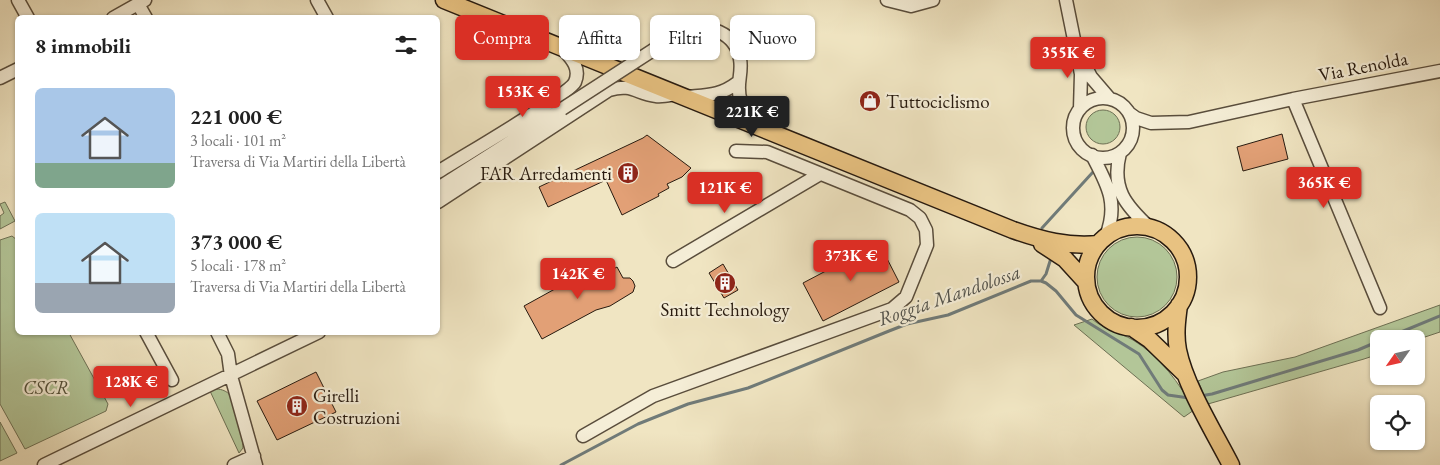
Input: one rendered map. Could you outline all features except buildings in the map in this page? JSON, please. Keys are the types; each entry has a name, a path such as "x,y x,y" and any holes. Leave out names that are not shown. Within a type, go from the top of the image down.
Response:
{"main road":[{"path":"444,0 559,46"},
{"path":"592,60 1013,230 1030,236 1068,244 1102,240"},
{"path":"1179,304 1168,317 1154,325 1131,327 1118,324 1106,317 1096,307 1089,295 1086,282 1088,262 1102,240 1114,231 1131,226 1150,228 1171,239 1184,258 1187,282 1179,304 1176,328 1178,350 1188,379 1231,465"},
{"path":"1030,236 1066,259 1086,282"},
{"path":"1131,327 1150,340 1188,379"}],"street":[{"path":"18,0 26,15"},
{"path":"317,0 324,15"},
{"path":"887,0 911,6 933,0"},
{"path":"1066,0 1081,74 1080,108 1074,122 1075,137 1083,149 1092,155 1111,157 1120,153 1125,148 1135,131 1151,123"},
{"path":"118,15 142,2 145,15"},
{"path":"440,195 499,150 682,31 701,27 716,30 729,37 738,48 741,60 737,83 742,102 749,113 771,133 767,152"},
{"path":"1077,47 1091,77 1109,98 1121,103 1129,113 1133,124 1132,136"},
{"path":"440,171 573,86 576,80 577,68 573,60"},
{"path":"0,78 15,70"},
{"name":"Via Renolda","path":"1129,113 1136,118 1151,123 1189,122 1293,99 1440,71"},
{"path":"440,195 609,90 622,87 634,88 656,96 718,94 725,92 737,83"},
{"path":"1080,108 1093,100 1109,98"},
{"path":"1293,99 1380,308"},
{"path":"583,436 653,396 892,309 906,297 927,245 926,230 920,218 910,210 767,152 736,151"},
{"path":"1120,153 1116,178 1120,191 1134,213 1150,228"},
{"path":"1092,155 1111,200 1112,221 1102,240"},
{"path":"673,262 820,174"},
{"path":"148,335 172,380"},
{"path":"218,335 228,354 231,376 255,460 234,465"},
{"path":"44,465 313,335"}],"green space":[{"path":"1103,110 1115,115 1120,127 1115,139 1103,144 1091,139 1086,127 1091,115"},
{"path":"5,202 15,221 0,229 0,216 4,213 0,204"},
{"name":"CSCR","path":"12,236 15,238 15,335 70,335 108,404 106,411 25,449 0,404 0,240"},
{"path":"1137,237 1152,240 1165,249 1174,262 1177,277 1174,292 1165,305 1152,314 1137,317 1122,314 1109,305 1100,292 1097,277 1100,262 1109,249 1122,240"},
{"path":"1440,305 1440,332 1425,337 1425,330 1370,330"},
{"path":"1092,319 1102,326 1133,340 1152,354 1176,381 1194,410 1184,417 1074,325"},
{"path":"1370,330 1370,357 1364,359 1208,404 1198,381 1223,372 1295,357"},
{"path":"215,389 222,390 232,398 239,420 243,443 243,448 239,453 210,391"},
{"name":"CSCR","path":"0,422 17,453 0,461"}],"waterway":[{"path":"1042,228 1093,172"},
{"path":"1041,281 1046,274 1051,258"},
{"name":"Roggia Mandolossa","path":"561,465 638,424 688,404 748,388 907,324 948,315 1031,281 1046,283 1056,291 1076,315 1139,354 1162,390 1168,395 1189,398"},
{"name":"Roggia Mandolossa","path":"1406,330 1440,316"},
{"name":"Roggia Mandolossa","path":"1200,396 1212,394 1370,345"}],"place":[{"name":"Tuttociclismo","path":"870,101"},
{"name":"FAR Arredamenti","path":"628,173"},
{"name":"Smitt Technology","path":"725,283"},
{"name":"Girelli Costruzioni","path":"297,406"}]}
